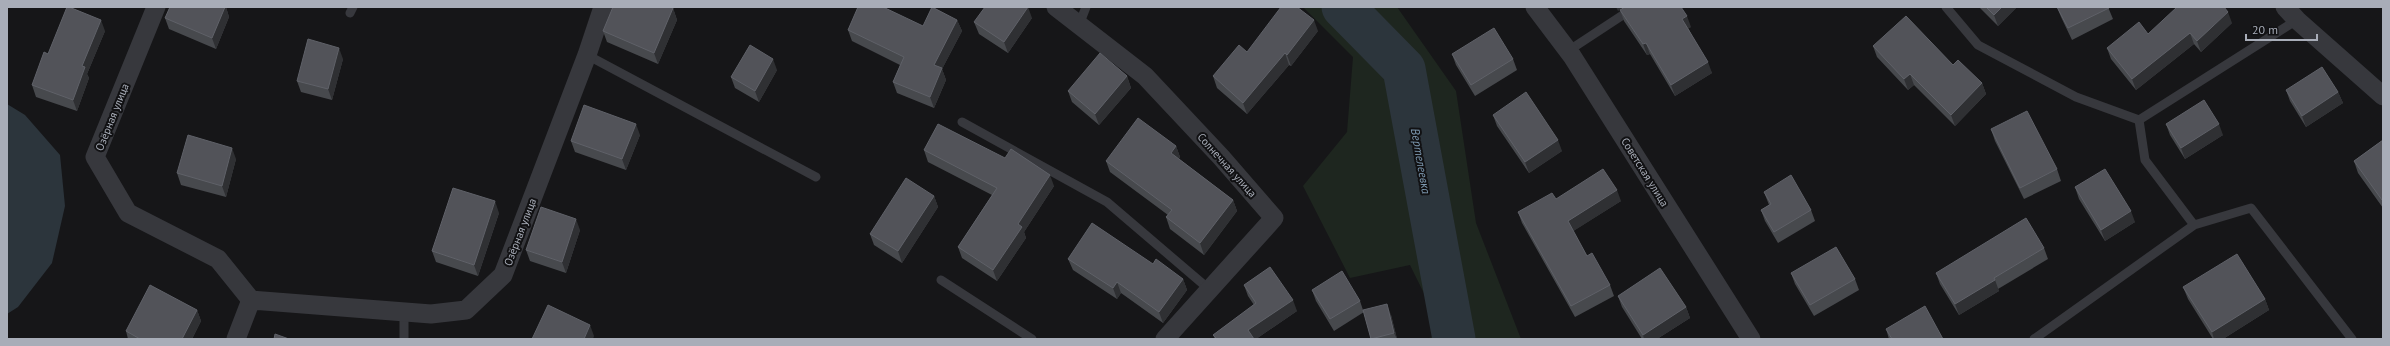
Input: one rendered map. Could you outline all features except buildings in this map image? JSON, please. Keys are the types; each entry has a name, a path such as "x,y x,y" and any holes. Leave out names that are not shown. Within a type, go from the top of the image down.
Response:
{"street":[{"name":"Озёрная улица","path":"156,7 95,157 128,213 218,259 251,300 431,314 466,310 503,275 587,55 603,7"},
{"name":"Солнечная улица","path":"1056,7 1145,76 1221,157 1274,218 1165,339"},
{"name":"Советская улица","path":"1535,7 1568,51 1751,339"},
{"path":"2291,14 2383,96"},
{"path":"236,339 251,300"}],"lane":[{"path":"1079,24 1086,7"},
{"path":"1568,51 1635,7"},
{"path":"1946,7 1978,45 2076,97 2138,120"},
{"path":"2138,120 2291,14"},
{"path":"587,55 816,177"},
{"path":"2138,120 2145,160 2194,225"},
{"path":"962,122 1107,202 1210,290"},
{"path":"2034,339 2194,225 2251,208 2352,339"},
{"path":"941,280 1032,339"},
{"path":"404,311 404,339"}],"shaded area":[{"path":"1303,7 1397,7 1456,91 1476,223 1521,339 1425,339 1444,334 1410,265 1350,278 1303,186 1347,132 1353,57"},
{"path":"7,104 25,115 60,155 65,206 52,263 18,307 7,314"}],"waterway":[{"name":"Вертелеевка","path":"1343,7 1404,69 1454,339"}]}
